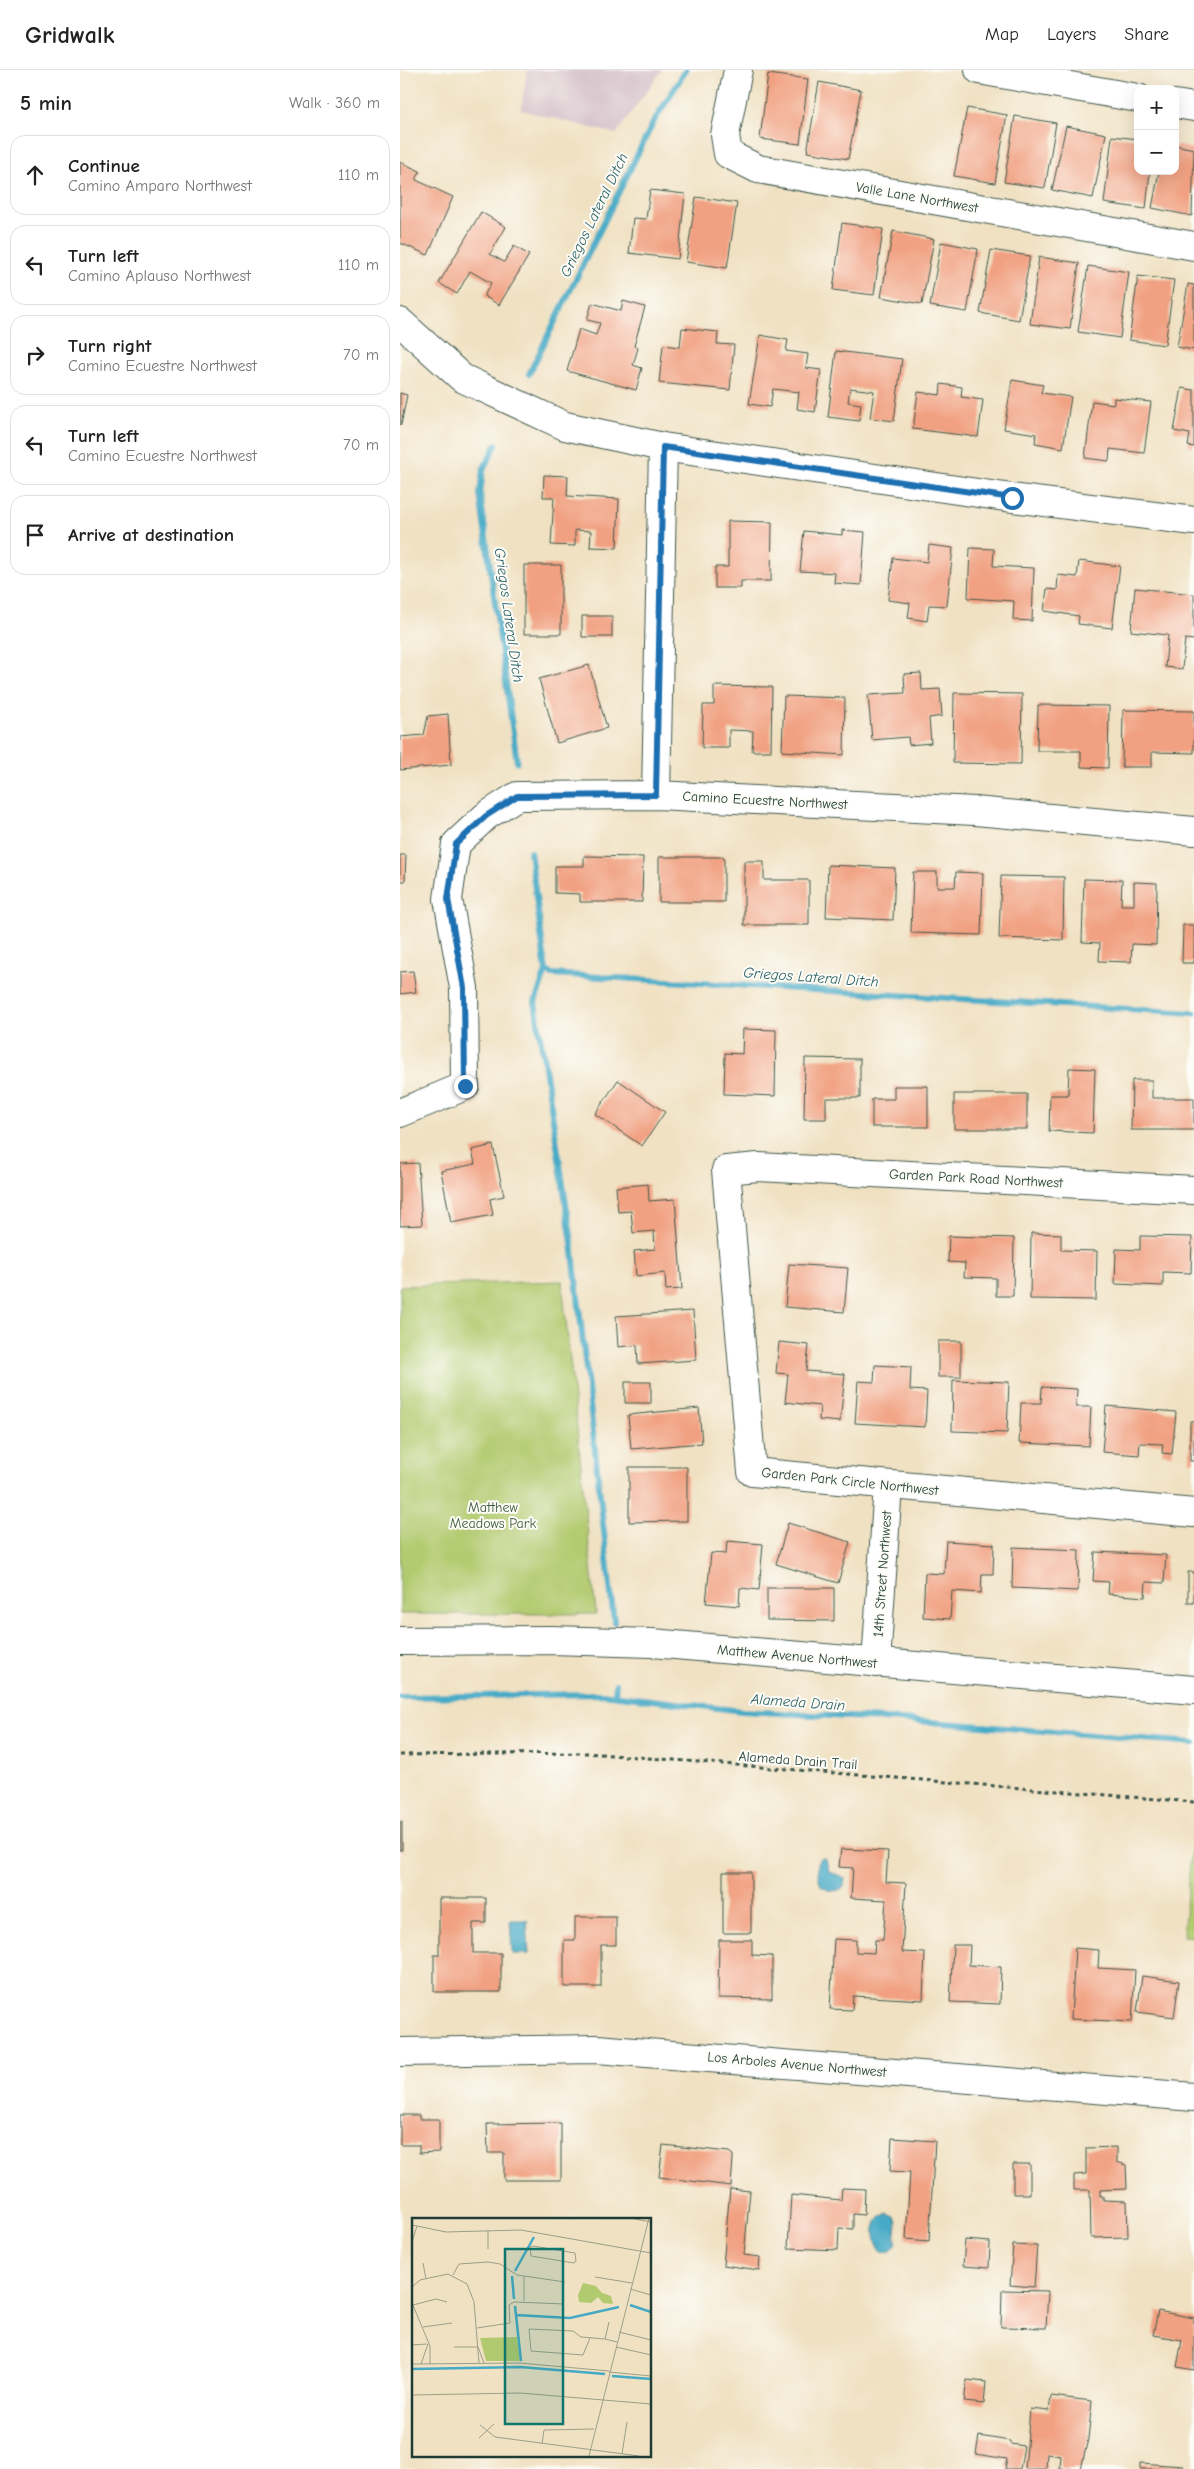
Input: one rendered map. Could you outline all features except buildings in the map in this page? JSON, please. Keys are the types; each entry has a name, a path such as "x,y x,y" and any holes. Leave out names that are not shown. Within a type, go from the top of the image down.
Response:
{"street":[{"name":"Valle Lane Northwest","path":"738,70 725,135 728,154 758,169 1194,246"},
{"path":"979,70 1134,97"},
{"path":"400,322 462,378 565,426 663,447 1012,498 1194,521"},
{"path":"656,795 663,447"},
{"name":"Camino Ecuestre Northwest","path":"400,1113 465,1086 464,988 448,899 456,844 486,816 517,796 656,795 975,810 1194,831"},
{"name":"Garden Park Road Northwest","path":"758,1167 1194,1190"},
{"name":"Garden Park Circle Northwest","path":"758,1167 726,1170 752,1472 1194,1513"},
{"name":"14th Street Northwest","path":"876,1663 888,1486"},
{"name":"Matthew Avenue Northwest","path":"400,1641 609,1641 1194,1690"},
{"name":"Los Arboles Avenue Northwest","path":"400,2052 597,2049 1194,2097"}],"path":[{"name":"Alameda Drain Trail","path":"400,1755 587,1753 1194,1802"}],"shaded area":[{"path":"527,70 662,70 616,134 521,110"}],"green space":[{"name":"Matthew Meadows Park","path":"562,1281 596,1614 400,1614 400,1286"},
{"path":"1194,1821 1194,1937 1183,1936"}],"water":[{"path":"821,1857 826,1859 829,1871 845,1878 844,1887 832,1891 821,1886 818,1867"},
{"path":"510,1920 527,1920 529,1954 512,1954"},
{"path":"888,2213 895,2216 897,2244 890,2252 882,2252 876,2242 875,2230 878,2220"}],"waterway":[{"name":"Griegos Lateral Ditch","path":"529,374 653,123 686,70"},
{"name":"Griegos Lateral Ditch","path":"496,445 483,470 480,494 517,762"},
{"name":"Griegos Lateral Ditch","path":"530,852 546,971 552,974 1194,1013"},
{"path":"546,971 535,1002 572,1243 614,1622"},
{"path":"615,1695 616,1684"},
{"name":"Alameda Drain","path":"400,1697 602,1694 742,1711 918,1721 1194,1743"}],"route":[{"path":"465,1086 464,988 448,899 456,844 486,816 517,796 656,795 663,447 1012,498"}]}
